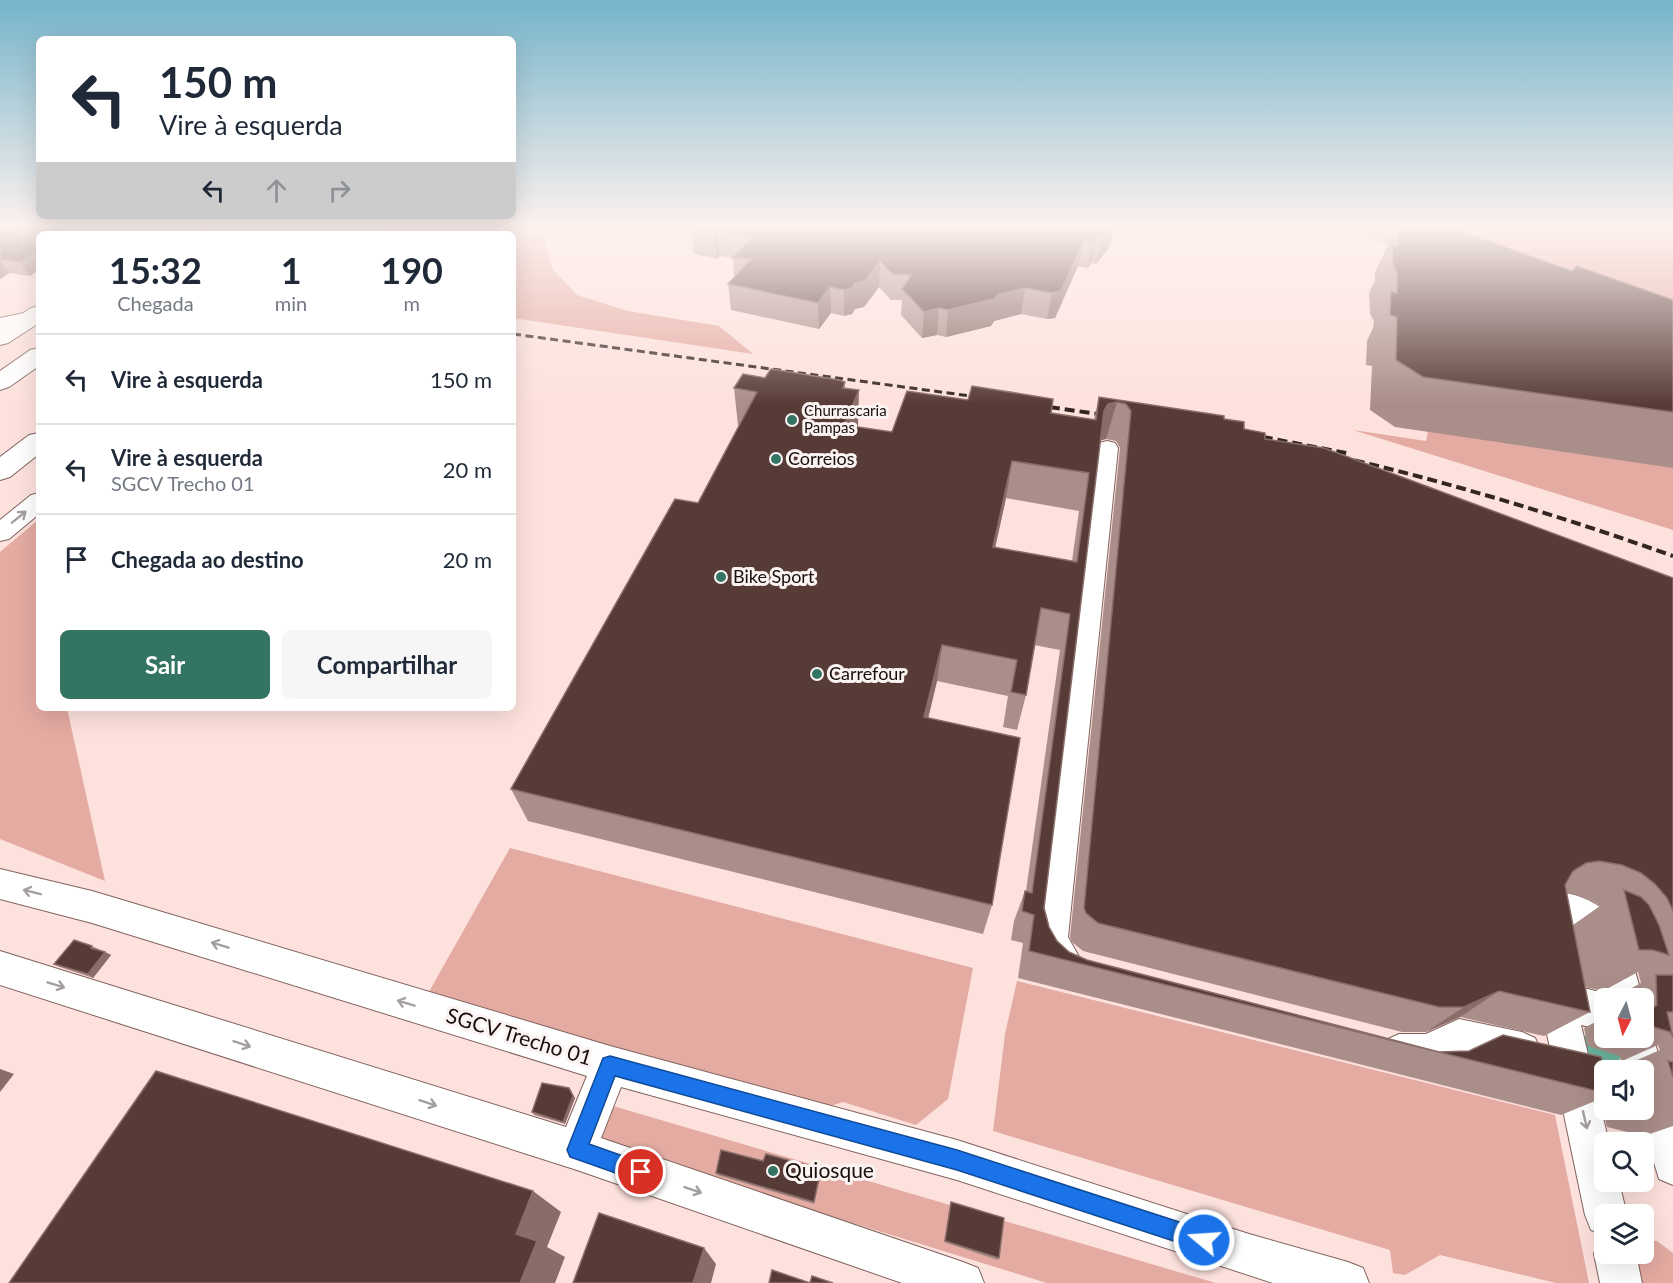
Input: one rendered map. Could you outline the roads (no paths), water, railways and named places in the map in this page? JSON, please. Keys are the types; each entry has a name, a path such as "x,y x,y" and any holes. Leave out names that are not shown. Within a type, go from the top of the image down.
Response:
{"main road":[{"path":"0,338 36,315"},
{"path":"0,382 36,358"},
{"path":"0,471 36,443"}],"street":[{"path":"0,324 36,315"},
{"path":"1094,974 1073,968 1062,960 1055,953 1051,937 1107,448"},
{"path":"0,533 36,503"},
{"name":"SGCV Trecho 01","path":"0,884 92,907 610,1065 957,1160 1260,1269 1344,1282"},
{"path":"1605,1204 1588,1067 1560,1011 1543,916 1550,910 1577,912 1600,928 1608,938 1622,988"},
{"path":"0,968 577,1150 963,1283"},
{"path":"1560,1011 1574,1006 1594,1008"},
{"path":"1368,1044 1402,1053 1418,1054 1428,1053 1460,1037 1588,1067"},
{"path":"1641,1048 1656,1082 1673,1165"},
{"path":"577,1150 610,1065"},
{"path":"1617,1264 1621,1283"}],"railway":[{"path":"516,334 985,398"},
{"path":"1044,406 1035,405 1112,416"},
{"path":"1248,434 1351,454"},
{"path":"1340,457 1508,502 1673,556"}],"place":[{"name":"Churrascaria Pampas","path":"792,420"},
{"name":"Correios","path":"776,459"},
{"name":"Bike Sport","path":"721,577"},
{"name":"Carrefour","path":"817,674"},
{"name":"Quiosque","path":"773,1171"}]}
